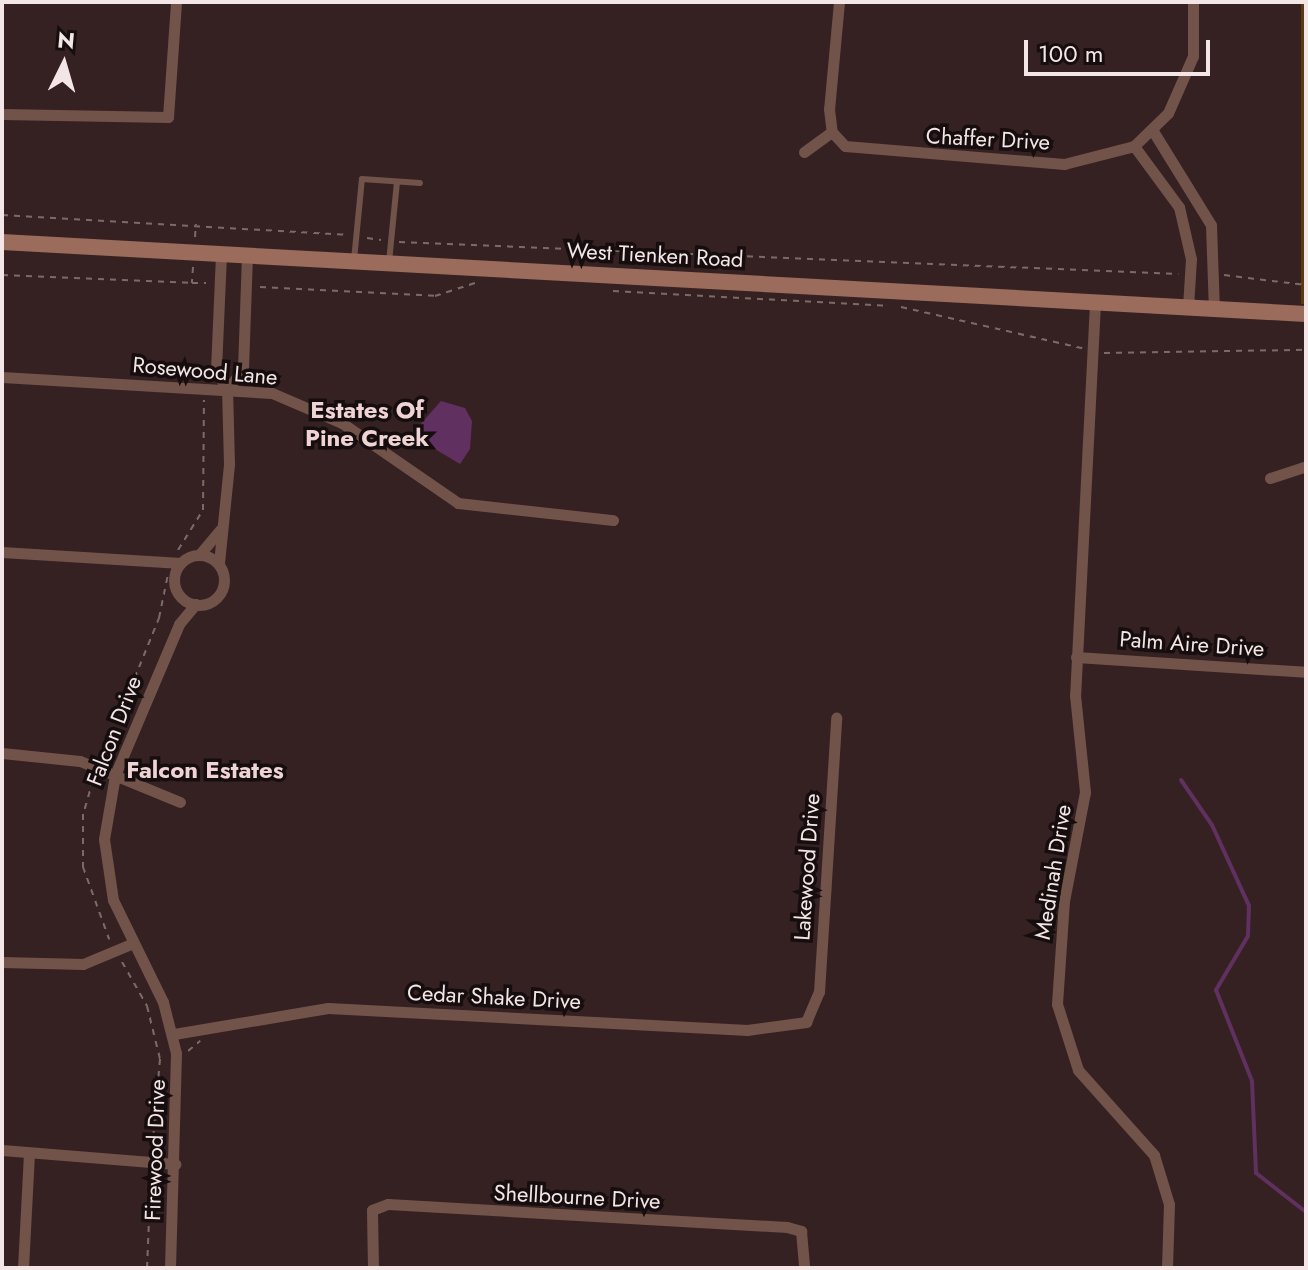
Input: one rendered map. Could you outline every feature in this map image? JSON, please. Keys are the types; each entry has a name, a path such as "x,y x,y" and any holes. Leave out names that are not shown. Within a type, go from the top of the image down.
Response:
{"street":[{"path":"2,114 168,117 176,2"},
{"path":"804,152 832,132 839,2"},
{"path":"1143,138 1185,84 1196,30 1193,2"},
{"name":"Chaffer Drive","path":"832,132 863,151 1064,164 1143,138"},
{"path":"1143,138 1199,196 1211,225 1214,309"},
{"path":"1143,138 1179,207 1190,274 1188,307"},
{"path":"1179,207 1199,196"},
{"name":"West Tienken Road","path":"2,242 1306,314"},
{"path":"178,558 175,578 181,596 196,604 219,595 220,529 229,464 227,390 216,369 214,284 221,253"},
{"path":"227,390 243,369 247,255"},
{"name":"Medinah Drive","path":"1095,303 1076,657 1085,792 1061,925 1060,1025 1078,1070 1154,1155 1169,1204 1167,1268"},
{"name":"Rosewood Lane","path":"2,377 227,390 310,405 458,503 613,520"},
{"path":"1270,478 1306,466"},
{"path":"199,555 220,529"},
{"path":"2,552 158,563 199,555 219,563"},
{"path":"158,563 175,578"},
{"name":"Falcon Drive","path":"179,624 181,596"},
{"name":"Falcon Drive","path":"174,1034 131,944 104,858 115,775 179,624 196,604"},
{"name":"Palm Aire Drive","path":"1076,657 1306,672"},
{"name":"Lakewood Drive","path":"810,1016 819,992 836,718"},
{"path":"2,753 80,761 180,802"},
{"path":"2,962 83,964 131,944"},
{"name":"Cedar Shake Drive","path":"174,1034 328,1008 747,1030 791,1027 810,1016"},
{"name":"Firewood Drive","path":"170,1268 175,1164 174,1034"},
{"path":"2,1150 175,1164"},
{"path":"23,1268 29,1153"},
{"name":"Shellbourne Drive","path":"373,1268 372,1210 388,1204 787,1227 801,1231 804,1268"}],"lane":[{"path":"354,260 362,179 420,183"},
{"path":"389,262 397,182"}],"path":[{"path":"2,215 391,241 1162,279 1190,274"},
{"path":"192,283 195,252"},
{"path":"1215,274 1306,285"},
{"path":"2,275 214,284"},
{"path":"208,293 214,284"},
{"path":"246,286 435,296 490,284"},
{"path":"609,291 901,307 1093,350 1306,350"},
{"path":"178,558 203,510 204,389"}],"shaded area":[{"path":"1301,2 1306,2 1306,304 1301,304"},
{"path":"441,401 465,408 472,421 470,449 460,464 423,442 416,429"}],"waterway":[{"path":"1181,780 1212,825 1249,906 1248,936 1216,990 1252,1081 1256,1173 1306,1212"}],"district":[{"name":"Estates Of Pine Creek","path":"367,424"},
{"name":"Falcon Estates","path":"205,770"}]}
